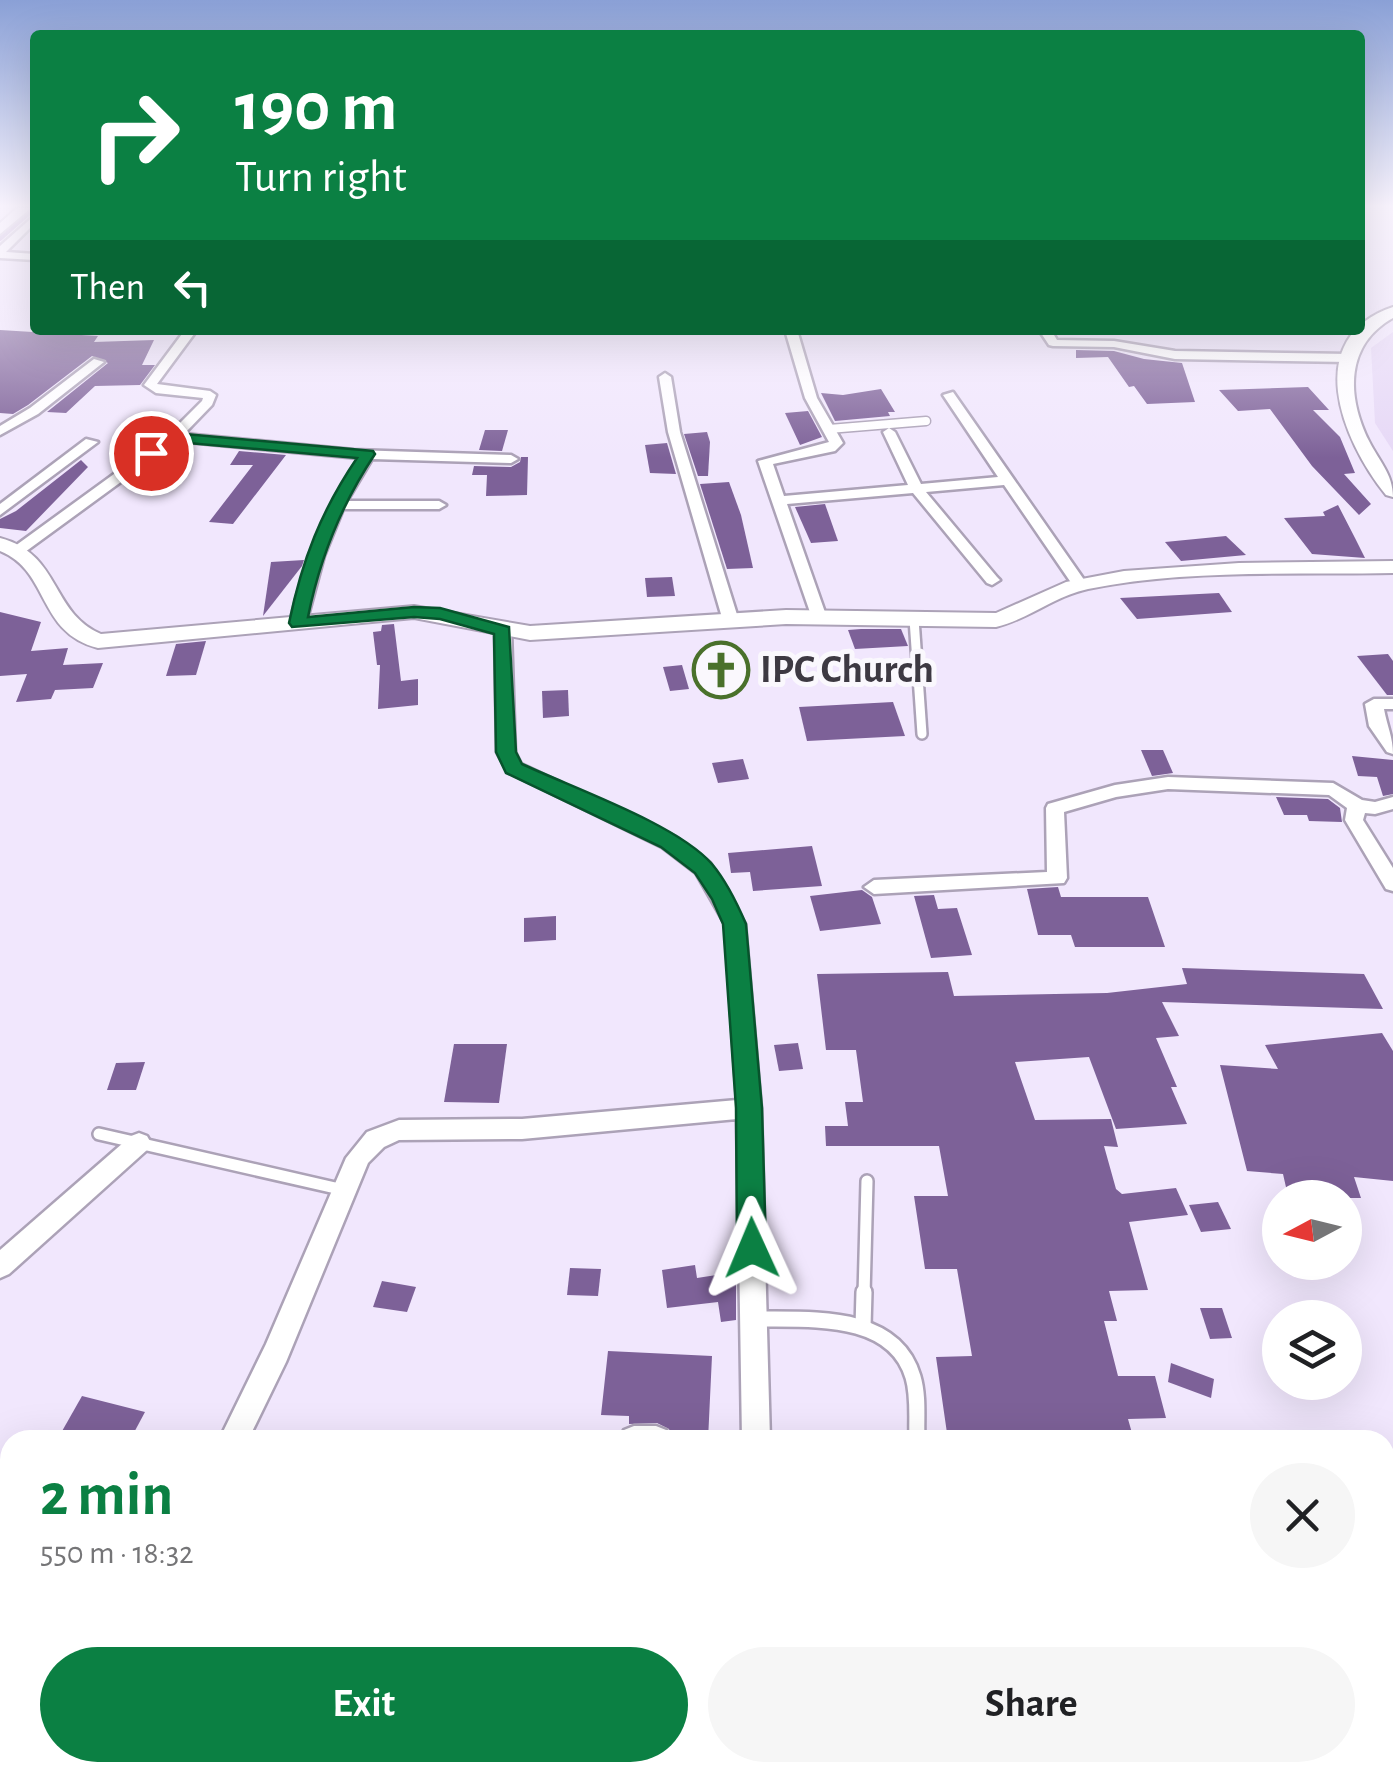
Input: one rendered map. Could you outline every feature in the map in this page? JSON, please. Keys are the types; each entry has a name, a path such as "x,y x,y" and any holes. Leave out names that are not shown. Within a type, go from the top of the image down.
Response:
{"street":[{"path":"1365,329 1393,312"},
{"path":"187,335 150,384 156,389 210,395 208,402 174,437 10,546 38,567 65,626 79,636 98,641 414,612 530,633 818,618 1019,616 1044,598 1079,584 1239,571 1393,567"},
{"path":"792,335 811,398 836,444 765,460 818,618"},
{"path":"1047,335 1058,344 1114,344 1174,355 1350,358"},
{"path":"1112,335 1114,344"},
{"path":"1360,335 1350,358 1346,395 1352,427 1376,472 1393,491"},
{"path":"0,432 98,362"},
{"path":"665,377 674,432 732,621"},
{"path":"950,395 1079,584"},
{"path":"889,432 916,488 992,580"},
{"path":"174,437 368,454 511,459"},
{"path":"0,511 91,442"},
{"path":"298,623 310,564 337,505 368,454"},
{"path":"779,501 1008,480"},
{"path":"337,505 440,505"},
{"path":"503,630 506,752 514,768 669,842 702,868 722,896 735,924 749,1108 756,1430"},
{"path":"1393,704 1374,704 1378,726 1393,748"},
{"path":"874,887 1057,878 1056,808 1115,791 1168,783 1333,790 1357,806 1376,808 1393,803"},
{"path":"1357,806 1354,820 1393,884"},
{"path":"238,1430 276,1353 344,1190 367,1144 381,1134 522,1128 749,1108"},
{"path":"0,1266 138,1143"}],"lane":[{"path":"829,430 926,421"},
{"path":"914,619 922,734"},
{"path":"99,1134 344,1190"},
{"path":"863,1327 867,1181"},
{"path":"753,1319 842,1322 883,1336 906,1360 913,1377 916,1430"}],"shaded area":[{"path":"1393,332 1393,451 1375,423 1371,348"}],"building":[{"path":"0,330 30,332 30,335 98,336 94,342 154,340 142,365 155,365 140,385 95,386 66,413 47,412 108,363 92,356 28,405 13,414 0,413"},
{"path":"1076,350 1114,351 1182,363 1195,402 1147,404 1108,357 1076,358"},
{"path":"1308,387 1329,410 1313,410 1340,437 1355,473 1344,474 1371,504 1359,515 1312,466 1270,409 1238,411 1219,390"},
{"path":"881,389 895,412 888,412 890,416 835,421 821,393 843,395"},
{"path":"808,411 822,437 800,445 785,413"},
{"path":"485,430 508,430 502,451 479,450"},
{"path":"707,432 708,476 698,476 684,434"},
{"path":"667,443 676,474 650,473 645,445"},
{"path":"239,451 286,455 233,524 209,522 253,465 230,465"},
{"path":"521,457 528,457 527,495 486,496 487,475 472,475 474,466 511,467"},
{"path":"81,460 88,467 26,531 0,528 0,519"},
{"path":"729,482 753,568 727,569 700,484"},
{"path":"825,504 838,541 811,543 795,507"},
{"path":"1338,505 1365,558 1312,554 1284,518 1325,516 1323,512"},
{"path":"1226,536 1246,555 1181,561 1165,542"},
{"path":"304,560 302,566 263,616 271,562"},
{"path":"672,577 675,596 647,597 645,578"},
{"path":"1219,593 1232,612 1137,619 1120,598"},
{"path":"0,612 41,622 31,651 68,648 63,665 103,663 93,688 55,690 51,699 16,702 27,674 0,676"},
{"path":"394,624 401,681 418,679 418,705 378,709 380,665 373,632 381,631 382,625"},
{"path":"901,629 908,646 855,649 848,630"},
{"path":"206,641 196,675 166,676 176,644"},
{"path":"1388,654 1393,661 1393,695 1387,695 1357,656"},
{"path":"682,665 689,689 670,691 663,667"},
{"path":"568,690 569,716 543,718 542,691"},
{"path":"893,702 905,736 807,741 799,707"},
{"path":"1141,750 1163,750 1173,773 1152,776"},
{"path":"1352,756 1393,760 1393,794 1383,796 1377,777 1358,776"},
{"path":"743,759 749,779 718,783 712,763"},
{"path":"1276,797 1328,799 1340,808 1342,822 1284,815"},
{"path":"812,846 822,886 753,891 750,872 731,873 728,853"},
{"path":"1058,887 1061,897 1148,897 1165,947 1075,947 1071,935 1038,935 1027,889"},
{"path":"862,890 872,897 881,924 820,931 810,896"},
{"path":"934,895 938,909 957,908 972,955 931,958 914,896"},
{"path":"556,916 556,940 524,942 524,918"},
{"path":"1182,968 1364,974 1383,1009 1162,1002 1179,1036 1156,1038 1177,1087 1171,1087 1187,1124 1116,1129 1089,1057 1015,1062 1035,1120 1111,1119 1118,1147 1104,1146 1116,1189 1122,1194 1176,1188 1188,1215 1129,1222 1148,1290 1109,1291 1117,1321 1104,1321 1118,1376 1155,1376 1166,1418 1128,1419 1131,1430 947,1430 936,1357 972,1356 957,1269 925,1269 914,1196 948,1196 939,1146 826,1146 825,1126 848,1126 845,1102 863,1102 856,1050 826,1050 817,974 948,972 954,996 1107,993 1187,984"},
{"path":"1382,1033 1393,1051 1393,1181 1354,1177 1355,1180 1284,1180 1283,1174 1247,1171 1220,1065 1278,1069 1265,1045"},
{"path":"798,1043 803,1069 779,1071 774,1045"},
{"path":"454,1044 507,1044 499,1103 444,1102"},
{"path":"145,1062 136,1090 107,1090 116,1063"},
{"path":"1218,1202 1231,1229 1201,1232 1189,1205"},
{"path":"695,1265 697,1278 736,1272 736,1320 721,1322 718,1302 667,1308 662,1270"},
{"path":"570,1268 601,1269 598,1296 567,1295"},
{"path":"382,1281 416,1287 407,1312 373,1307"},
{"path":"1200,1308 1222,1308 1232,1338 1210,1339"},
{"path":"608,1351 712,1356 708,1430 669,1430 657,1423 629,1424 629,1416 601,1415"},
{"path":"1171,1363 1214,1379 1211,1398 1168,1382"},
{"path":"82,1396 145,1412 135,1430 63,1430"}],"place":[{"name":"IPC Church","path":"721,670"}],"route":[{"path":"151,453 174,437 368,454 344,489 310,564 298,623 414,612 440,614 503,630 506,752 514,768 669,842 702,868 722,896 735,924 749,1108 752,1248"}]}
